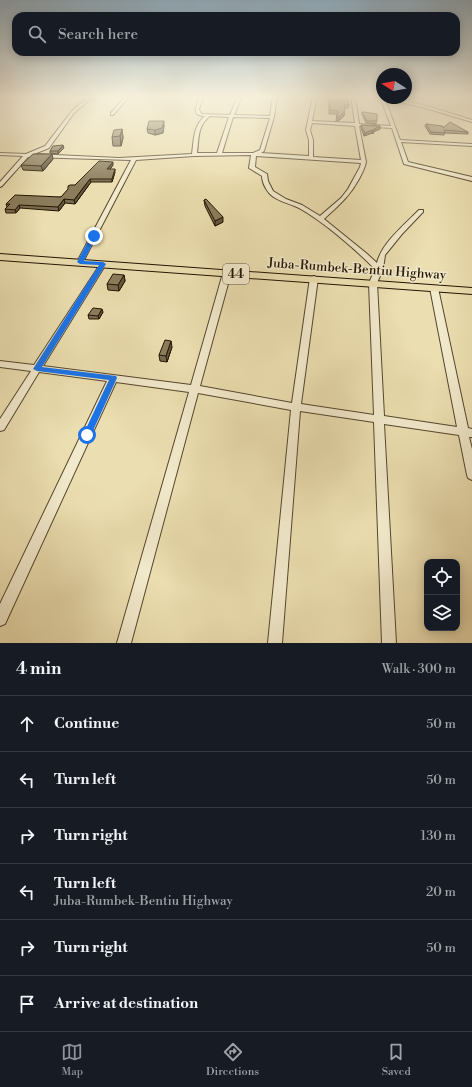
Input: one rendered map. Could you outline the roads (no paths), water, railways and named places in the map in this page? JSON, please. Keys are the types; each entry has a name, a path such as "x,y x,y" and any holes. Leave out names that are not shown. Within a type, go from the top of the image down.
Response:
{"main road":[{"name":"Juba-Rumbek-Bentiu Highway","path":"0,257 314,278 472,291"}],"street":[{"path":"0,185 26,155 47,147 63,126"},
{"path":"194,154 198,126"},
{"path":"219,154 228,126"},
{"path":"254,154 262,151 269,126"},
{"path":"309,126 308,130 311,140 311,158"},
{"path":"320,219 343,199 350,190 364,162 357,126"},
{"path":"375,126 393,127 400,141 406,163 472,179"},
{"path":"400,141 472,146"},
{"path":"0,154 134,158 194,154 254,154 364,162"},
{"path":"254,154 252,168 265,175 265,181 271,192 284,200 300,206 320,219 364,254 379,269"},
{"path":"80,262 134,158"},
{"path":"389,643 373,283 379,269 382,255 421,211"},
{"path":"0,427 103,264"},
{"path":"124,643 196,389 227,273"},
{"path":"275,643 296,407 314,278"},
{"path":"434,288 468,432 472,476"},
{"path":"0,364 196,389 296,407 468,432"},
{"path":"0,619 113,378"}]}
